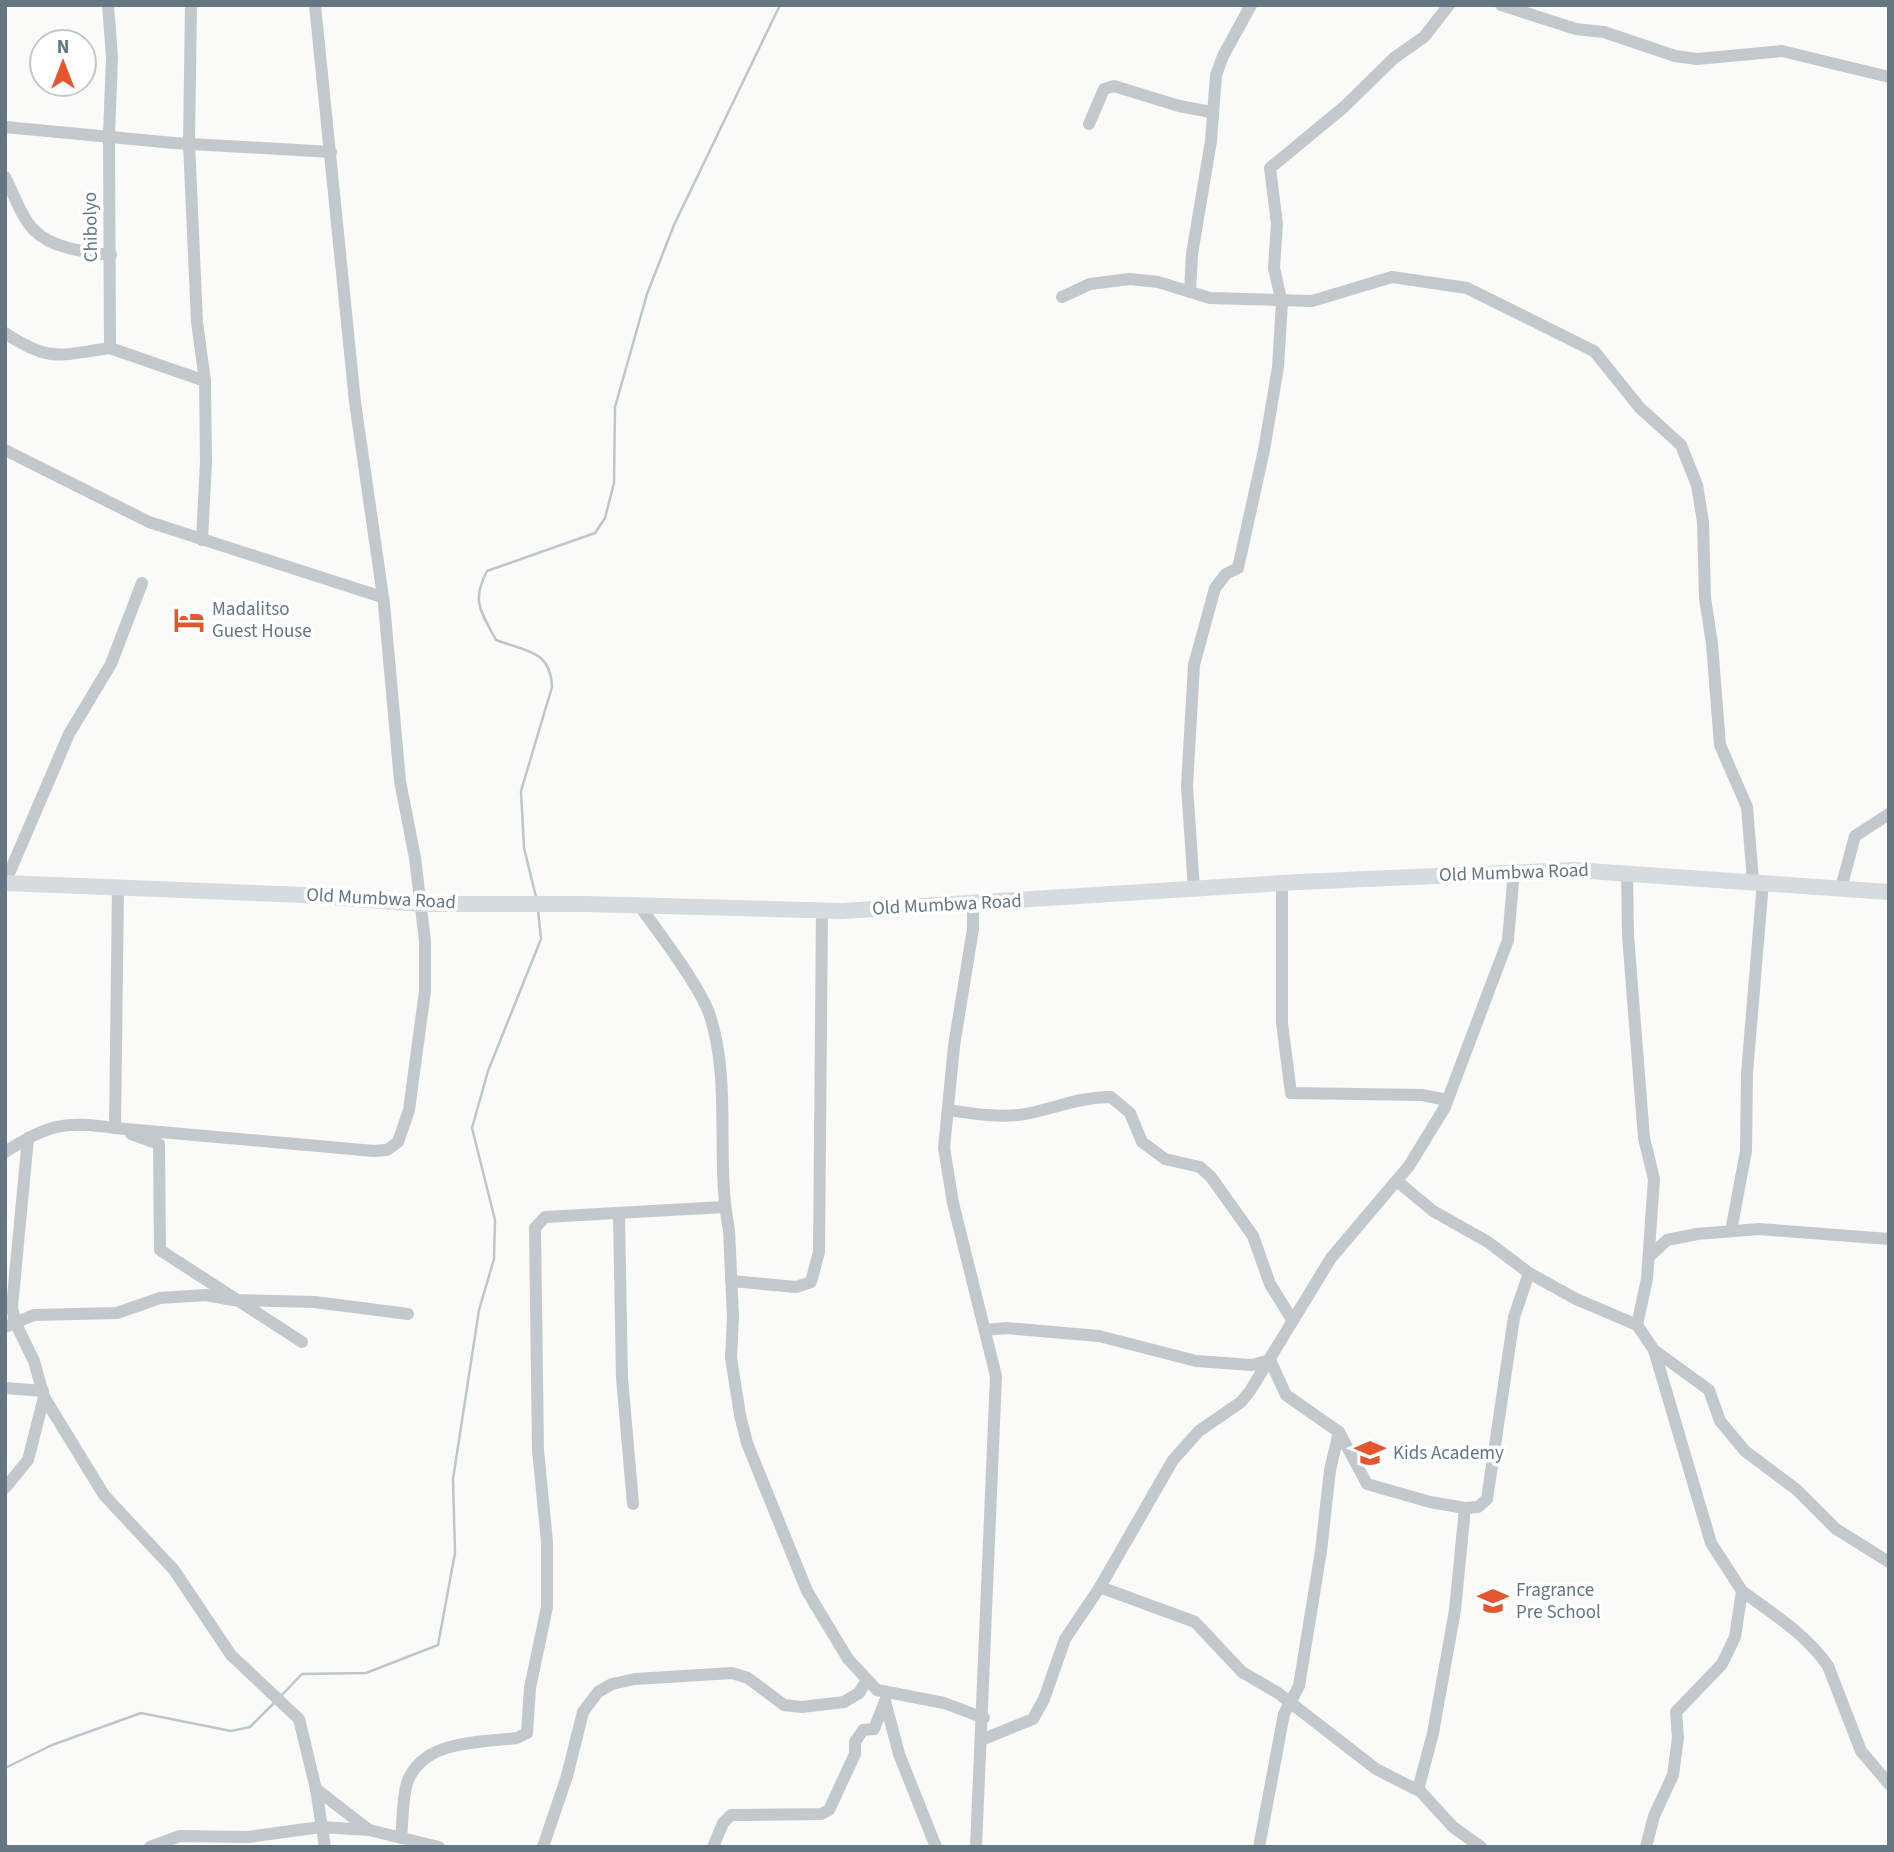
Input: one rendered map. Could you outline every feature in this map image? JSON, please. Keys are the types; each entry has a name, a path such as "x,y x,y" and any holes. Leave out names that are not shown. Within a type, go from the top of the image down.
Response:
{"main road":[{"name":"Old Mumbwa Road","path":"5,883 304,895 421,904 587,904 641,908 822,911 1514,871 1628,872 1889,892"}],"street":[{"name":"Chibolyo","path":"108,5 112,57 109,135 110,348"},
{"path":"191,5 189,143 197,321 205,381 206,461 202,540"},
{"path":"5,1152 41,1129 59,1125 387,1150 398,1142 411,1098 425,991 421,904 400,781 382,597 355,402 315,5"},
{"path":"1190,292 1198,214 1211,141 1211,112 1216,75 1223,56 1251,5"},
{"path":"1194,889 1187,786 1194,665 1215,588 1226,574 1238,568 1264,450 1278,367 1282,303 1274,268 1278,224 1270,168 1344,107 1394,58 1424,37 1449,5"},
{"path":"1501,5 1576,29 1604,32 1675,56 1697,59 1782,51 1889,77"},
{"path":"1089,124 1104,89 1114,86 1211,112"},
{"path":"5,127 331,152"},
{"path":"5,177 30,225 40,235 50,242 111,256"},
{"path":"1062,297 1090,284 1130,279 1158,282 1210,298 1282,303 1323,300 1337,293 1392,277 1467,288 1594,351 1640,408 1681,445 1697,485 1703,522 1704,598 1712,644 1720,745 1747,807 1758,881 1747,1073 1746,1151 1731,1231"},
{"path":"5,333 33,349 62,356 110,348 205,381"},
{"path":"5,450 149,522 382,597"},
{"path":"5,883 68,734 111,664 142,583"},
{"path":"1841,888 1855,836 1889,814"},
{"path":"981,1740 1033,1719 1044,1699 1065,1639 1100,1587 1173,1460 1199,1431 1241,1402 1270,1360 1292,1318 1343,1240 1397,1181 1439,1119 1508,940 1514,871"},
{"path":"1628,872 1628,936 1644,1139 1654,1180 1649,1257 1637,1325"},
{"path":"1282,883 1282,1023 1292,1093 1422,1095 1447,1100"},
{"path":"114,1128 118,888"},
{"path":"973,904 973,929 954,1046 944,1147 953,1203 996,1376 986,1580 984,1718 976,1847"},
{"path":"641,908 710,1014 718,1064 724,1207 731,1281 731,1358 747,1443 807,1591 848,1659 885,1699 899,1754 936,1847"},
{"path":"731,1281 796,1287 811,1282 816,1271 819,1252 822,911"},
{"path":"948,1110 981,1115 1028,1114 1065,1101 1111,1097 1130,1113 1142,1142 1165,1159 1200,1167 1211,1177 1253,1236 1270,1284 1292,1318"},
{"path":"114,1128 159,1144 160,1250 233,1300 302,1342"},
{"path":"27,1138 10,1324 34,1361 43,1394 78,1447 104,1495 174,1570 231,1655 293,1712 302,1728 316,1788 325,1847"},
{"path":"1397,1181 1433,1211 1488,1242 1529,1273 1576,1299 1637,1325 1654,1350 1711,1543 1742,1591 1806,1637 1820,1655 1861,1751 1889,1784"},
{"path":"401,1838 408,1783 426,1757 444,1747 517,1738 527,1733 530,1688 547,1607 547,1568 538,1450 538,1310 533,1236 539,1220 545,1217 620,1215 724,1207"},
{"path":"620,1215 622,1378 633,1504"},
{"path":"1649,1257 1667,1240 1731,1231 1759,1229 1889,1239"},
{"path":"1270,1360 1286,1395 1339,1432 1367,1484 1430,1502 1465,1508 1478,1507 1487,1499 1514,1317 1529,1273"},
{"path":"10,1324 34,1315 117,1312 160,1298 206,1295 233,1300 276,1299 408,1314"},
{"path":"985,1330 1006,1328 1099,1336 1196,1361 1252,1365 1270,1360"},
{"path":"1654,1350 1709,1390 1720,1421 1745,1451 1797,1490 1836,1529 1889,1562"},
{"path":"5,1388 43,1394"},
{"path":"5,1488 27,1460 43,1394"},
{"path":"1259,1847 1284,1714 1299,1686 1329,1477 1339,1432"},
{"path":"1418,1790 1433,1733 1455,1610 1465,1508"},
{"path":"1100,1587 1195,1622 1242,1672 1291,1703 1357,1757 1418,1790 1452,1827 1481,1847"},
{"path":"1646,1847 1654,1816 1672,1775 1678,1738 1676,1712 1722,1664 1736,1635 1742,1591"},
{"path":"542,1847 567,1776 583,1712 598,1692 612,1684 635,1679 732,1673 748,1678 784,1705 802,1707 844,1702 859,1693 867,1680"},
{"path":"885,1699 944,1703 984,1718"},
{"path":"713,1847 723,1823 731,1815 821,1814 829,1810 855,1754 855,1742 863,1730 874,1729 885,1699"},
{"path":"316,1788 369,1830"},
{"path":"150,1847 180,1836 248,1837 321,1827 369,1830 439,1847"}],"waterway":[{"path":"536,897 524,848 521,791 552,687 550,675 547,666 534,654 496,640 480,606 482,581 487,571 595,533 605,518 614,483 615,407 647,294 674,225 780,5"},
{"path":"280,1697 302,1674 366,1673 438,1645 455,1553 453,1479 479,1310 494,1259 495,1220 472,1128 488,1071 541,939 538,910"},
{"path":"5,1768 52,1745 141,1713 231,1731 250,1727 276,1701"}],"place":[{"name":"Madalitso Guest House","path":"189,620"},
{"name":"Kids Academy","path":"1370,1453"},
{"name":"Fragrance Pre School","path":"1493,1601"}]}
